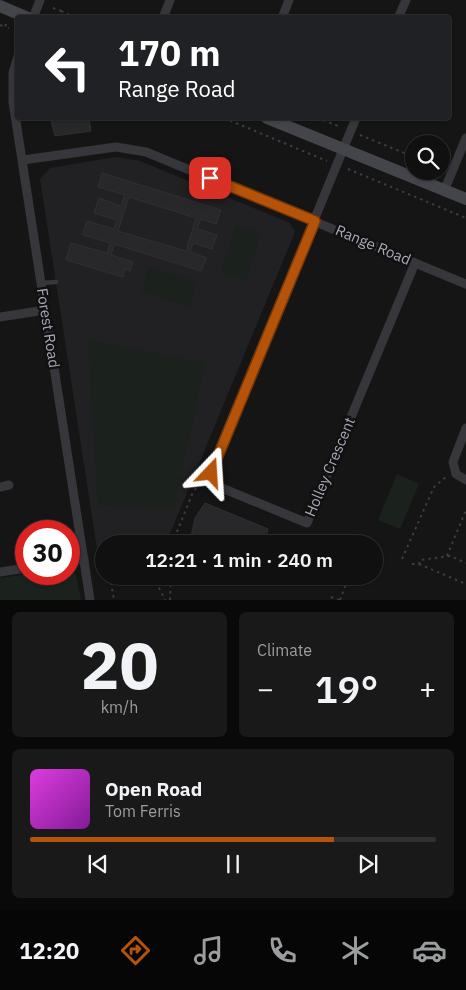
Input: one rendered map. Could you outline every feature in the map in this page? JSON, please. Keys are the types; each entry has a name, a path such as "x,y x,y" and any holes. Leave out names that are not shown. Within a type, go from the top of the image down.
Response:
{"street":[{"path":"34,15 40,0"},
{"path":"164,15 170,0"},
{"path":"283,15 290,0"},
{"path":"399,15 406,0"},
{"path":"0,6 21,15"},
{"name":"Forest Road","path":"15,66 12,92 15,112"},
{"name":"Forest Road","path":"16,120 45,310 87,558 90,600"},
{"path":"272,120 466,199"},
{"path":"212,478 212,469 355,120"},
{"path":"444,191 466,138"},
{"name":"Range Road","path":"22,160 116,147 134,149 157,156 466,284"},
{"name":"Holley Crescent","path":"212,478 217,486 307,523 414,263"},
{"path":"0,316 45,310"},
{"path":"466,428 454,457 453,466 458,476 466,480"},
{"path":"80,559 87,558"},
{"path":"0,572 15,570"}],"lane":[{"path":"41,283 56,282"}],"path":[{"path":"53,8 70,15"},
{"path":"59,15 61,11"},
{"path":"0,25 5,25 9,28"},
{"path":"229,120 327,161"},
{"path":"322,120 344,128"},
{"path":"358,134 405,153"},
{"path":"348,169 466,218"},
{"path":"402,559 434,487 454,471"},
{"path":"175,535 193,492 201,482 212,478"},
{"path":"447,556 466,510"},
{"path":"418,564 420,560 447,556 466,563"},
{"path":"87,558 95,562"},
{"path":"412,564 418,564 466,584"},
{"path":"112,585 114,600"},
{"path":"158,585 165,600"},
{"path":"170,600 171,585"},
{"path":"331,597 339,600 345,585"}],"shaded area":[{"path":"115,157 140,161 290,223 295,232 169,535 95,536 40,179 50,168"},
{"path":"236,225 261,232 246,280 221,273"},
{"path":"149,267 197,282 190,307 141,292"},
{"path":"88,340 205,363 174,510 98,505"},
{"path":"397,474 419,484 400,529 378,520"},
{"path":"15,576 15,585 78,585 81,600 0,600 0,578"}],"building":[{"path":"89,120 91,131 55,136 51,121"},
{"path":"102,173 221,210 216,224 201,219 197,229 217,235 212,249 193,243 190,252 207,258 201,271 114,244 111,255 133,262 130,271 125,269 123,277 66,260 71,243 107,253 110,243 83,235 83,232 87,221 114,229 117,220 94,213 99,198 121,206 125,195 98,187","holes":["129,197 196,218 186,251 118,231"]},
{"path":"205,503 268,529 266,535 191,535 195,518"}],"route":[{"path":"210,178 315,221 211,473"}]}
